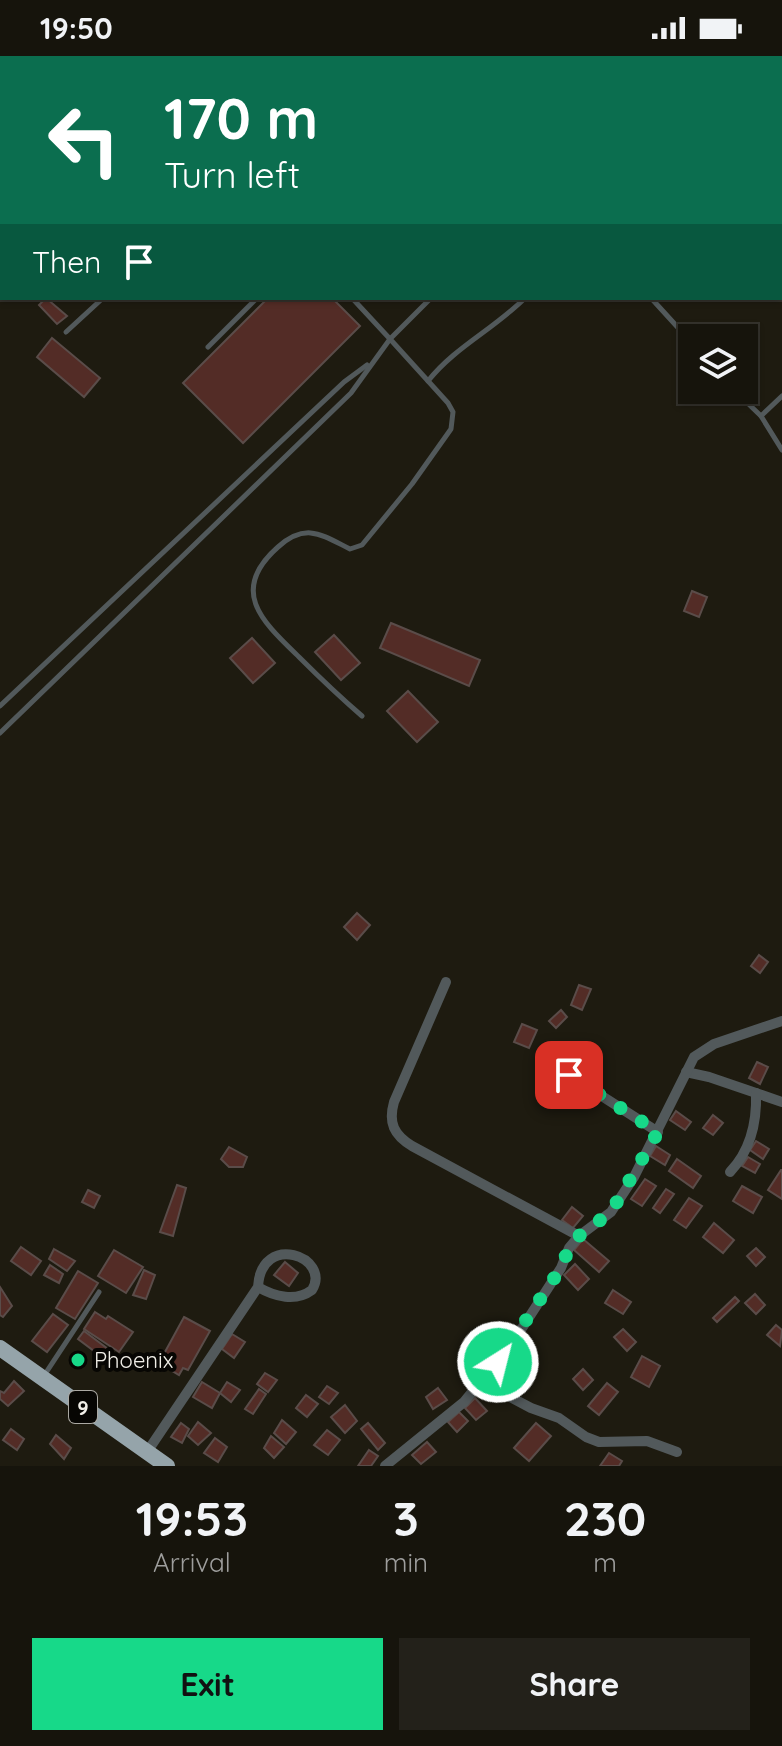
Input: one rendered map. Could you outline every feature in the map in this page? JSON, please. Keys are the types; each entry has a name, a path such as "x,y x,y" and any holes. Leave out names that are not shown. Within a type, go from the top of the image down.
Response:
{"highway":[{"name":"9","path":"0,1348 167,1466"}],"street":[{"path":"446,982 394,1102 390,1115 396,1133 412,1146 579,1236"},
{"path":"385,1466 464,1402 513,1342 561,1268 569,1248 579,1236 611,1212 658,1132 694,1057 714,1044 782,1021"},
{"path":"686,1072 782,1102"},
{"path":"569,1075 658,1132"},
{"path":"730,1172 740,1160 755,1122 756,1093"},
{"path":"147,1452 258,1287 263,1269 273,1256 283,1253 302,1259 313,1268 316,1276 312,1290 297,1297 269,1293 258,1287"},
{"path":"482,1382 531,1408 559,1418 586,1437 609,1443 647,1441 677,1452"}],"lane":[{"path":"66,332 101,300"},
{"path":"208,347 255,300"},
{"path":"354,300 448,403 453,412 451,429 375,532 362,545 350,549 312,531 294,536 266,557 254,578 254,604 263,621 320,680 362,716"},
{"path":"0,733 343,403 390,339 429,300"},
{"path":"428,381 452,354 494,327 523,300"},
{"path":"653,300 678,328"},
{"path":"0,706 344,382 371,362"},
{"path":"761,416 782,396"},
{"path":"749,404 761,416 782,450"},
{"path":"42,1378 99,1292"}],"building":[{"path":"48,300 67,316 57,324 39,305"},
{"path":"266,300 334,300 360,326 243,443 183,383"},
{"path":"52,338 100,378 84,397 37,357"},
{"path":"692,591 707,597 699,617 684,611"},
{"path":"391,623 480,660 469,686 380,648"},
{"path":"334,635 360,663 341,680 315,652"},
{"path":"252,638 275,663 253,683 230,658"},
{"path":"408,691 438,722 417,742 387,711"},
{"path":"357,913 370,925 357,940 344,927"},
{"path":"759,955 768,962 760,973 751,966"},
{"path":"579,985 591,989 582,1010 571,1005"},
{"path":"561,1010 567,1017 556,1028 549,1021"},
{"path":"522,1024 537,1030 529,1048 514,1042"},
{"path":"757,1062 768,1067 760,1084 749,1078"},
{"path":"676,1111 691,1122 685,1130 670,1120"},
{"path":"713,1115 723,1123 713,1135 703,1128"},
{"path":"756,1141 769,1149 763,1159 750,1150"},
{"path":"656,1146 670,1155 665,1165 650,1156"},
{"path":"229,1147 247,1157 243,1167 229,1167 221,1159"},
{"path":"748,1157 760,1164 755,1173 742,1166"},
{"path":"677,1159 701,1176 693,1188 669,1171"},
{"path":"782,1170 782,1199 768,1190"},
{"path":"645,1179 656,1186 642,1206 631,1199"},
{"path":"177,1185 186,1188 173,1236 160,1232"},
{"path":"742,1186 762,1197 753,1213 733,1201"},
{"path":"666,1189 674,1194 660,1213 653,1208"},
{"path":"88,1190 100,1196 94,1208 82,1202"},
{"path":"689,1198 702,1206 686,1228 674,1220"},
{"path":"572,1207 583,1216 573,1228 562,1220"},
{"path":"714,1223 734,1240 723,1253 703,1237"},
{"path":"583,1239 609,1261 599,1272 574,1250"},
{"path":"21,1247 41,1261 31,1275 11,1261"},
{"path":"756,1248 765,1257 756,1266 747,1256"},
{"path":"54,1249 75,1261 67,1271 49,1259"},
{"path":"114,1250 143,1267 126,1293 98,1276"},
{"path":"285,1262 298,1273 289,1286 274,1275"},
{"path":"575,1264 589,1279 578,1290 564,1275"},
{"path":"50,1265 63,1274 59,1283 44,1275"},
{"path":"144,1270 155,1275 146,1299 133,1295"},
{"path":"78,1271 98,1283 75,1319 56,1308"},
{"path":"0,1287 12,1306 3,1317 0,1315"},
{"path":"613,1290 631,1302 623,1314 605,1303"},
{"path":"755,1294 765,1305 756,1314 745,1303"},
{"path":"735,1297 739,1301 717,1322 713,1318"},
{"path":"95,1312 106,1319 108,1316 133,1332 119,1352 84,1329"},
{"path":"53,1314 68,1325 47,1352 32,1341"},
{"path":"184,1317 210,1331 188,1370 183,1368 179,1375 159,1363"},
{"path":"776,1325 782,1330 780,1346 767,1335"},
{"path":"623,1329 636,1342 627,1351 614,1337"},
{"path":"84,1331 112,1352 106,1360 78,1339"},
{"path":"232,1334 245,1342 234,1358 222,1349"},
{"path":"642,1356 660,1366 649,1387 631,1377"},
{"path":"583,1369 593,1380 583,1390 573,1379"},
{"path":"265,1373 277,1380 268,1392 257,1384"},
{"path":"14,1381 24,1391 8,1406 0,1399 0,1391 4,1393"},
{"path":"202,1382 220,1393 212,1408 193,1397"},
{"path":"227,1382 240,1390 231,1402 220,1393"},
{"path":"607,1383 618,1392 599,1415 588,1406"},
{"path":"327,1386 338,1393 329,1404 319,1397"},
{"path":"438,1388 447,1400 433,1409 426,1397"},
{"path":"259,1389 266,1394 253,1414 245,1409"},
{"path":"306,1395 318,1404 307,1417 296,1408"},
{"path":"475,1398 487,1411 476,1420 465,1408"},
{"path":"345,1405 357,1421 345,1433 331,1417"},
{"path":"459,1412 468,1421 457,1432 448,1422"},
{"path":"282,1420 296,1432 286,1444 274,1433"},
{"path":"198,1422 211,1433 198,1445 188,1436"},
{"path":"181,1423 189,1429 182,1443 171,1437"},
{"path":"368,1423 385,1443 378,1450 361,1429"},
{"path":"536,1423 551,1436 529,1461 514,1448"},
{"path":"11,1429 24,1439 17,1450 3,1440"},
{"path":"327,1430 340,1440 328,1455 314,1445"},
{"path":"56,1435 71,1448 64,1459 50,1444"},
{"path":"271,1436 284,1447 274,1458 264,1448"},
{"path":"215,1438 227,1447 218,1462 204,1453"},
{"path":"427,1442 436,1452 421,1464 412,1455"},
{"path":"369,1450 378,1456 371,1466 358,1466"},
{"path":"609,1453 622,1461 619,1466 600,1466"}],"place":[{"name":"Phoenix","path":"78,1360"}],"route":[{"path":"498,1362 561,1268 569,1248 579,1236 611,1212 658,1132 569,1075"}]}
